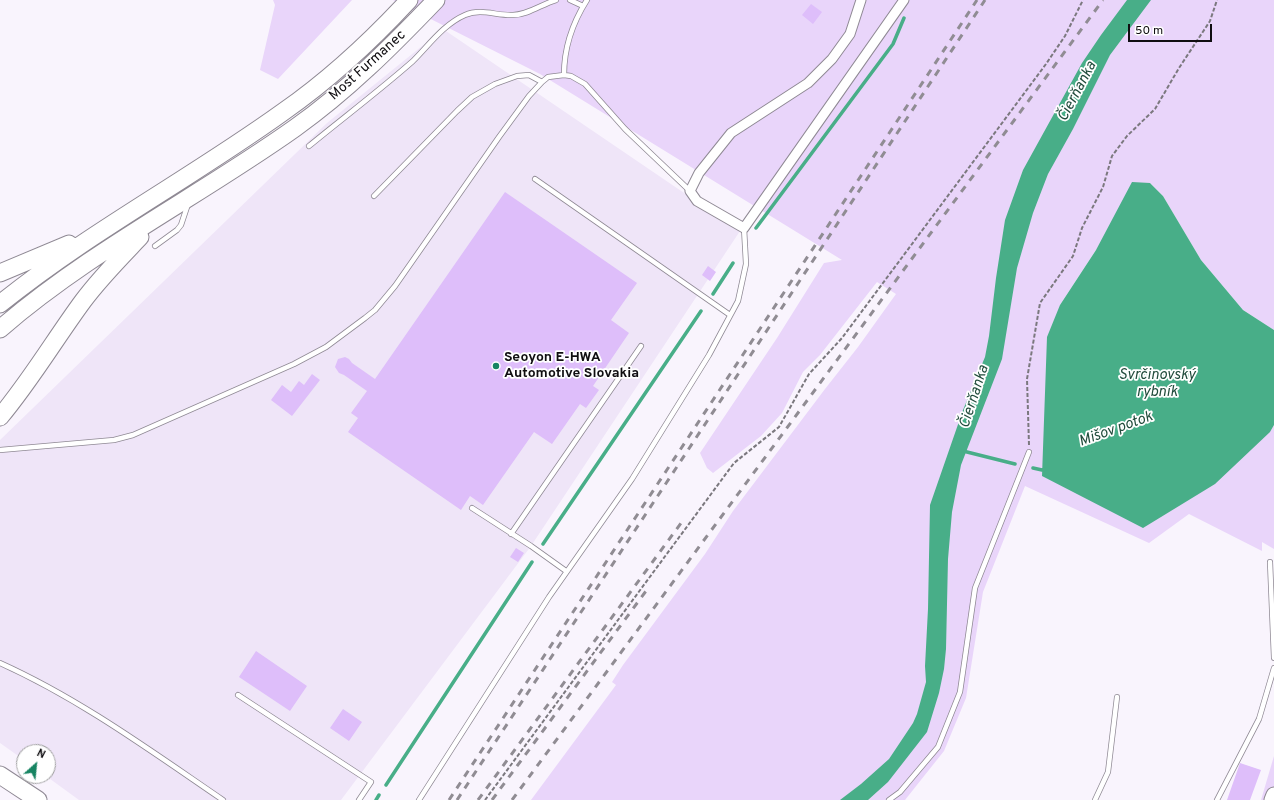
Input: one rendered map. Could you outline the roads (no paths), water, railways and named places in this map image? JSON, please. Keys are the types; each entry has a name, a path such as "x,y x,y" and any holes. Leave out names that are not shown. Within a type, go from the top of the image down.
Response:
{"highway":[{"name":"Most Furmanec","path":"97,233 284,112 349,60 409,0"},
{"name":"Most Furmanec","path":"159,216 191,197 296,128 363,74 404,35 436,0"},
{"path":"0,329 66,278 159,216"},
{"path":"0,417 23,388 84,300 110,269 159,216"},
{"path":"0,273 97,233"},
{"path":"2,302 49,266 97,233"},
{"path":"0,775 38,800"}],"main road":[{"path":"1272,800 1274,795"}],"street":[{"path":"861,0 850,34 832,59 808,83 731,133 699,173 690,191 698,201 744,228 904,0"}],"lane":[{"path":"309,146 408,65 444,29 459,18 466,14 475,12 514,15 556,0"},
{"path":"570,0 583,6"},
{"path":"564,75 564,63 569,39 587,0"},
{"path":"374,196 457,110 472,97 495,84 517,76 529,75 542,82"},
{"path":"0,450 114,440 134,435 275,373 336,341 375,310 394,286 529,96 548,77 564,75 571,76 585,84 625,129 690,191"},
{"path":"535,179 730,315"},
{"path":"155,246 181,225 191,197"},
{"path":"419,800 566,571 632,479 709,355 738,301 746,264 744,228"},
{"path":"512,534 641,346"},
{"path":"889,800 900,792 938,747 960,692 975,588 1030,452"},
{"path":"472,508 531,546 566,571"},
{"path":"1270,562 1274,658"},
{"path":"0,664 37,681 82,706 223,800"},
{"path":"1217,800 1259,719 1274,668"},
{"path":"238,695 371,782 359,800"},
{"path":"1095,800 1108,772 1116,697"}],"water":[{"name":"Čierňanka","path":"1127,0 1151,0 1110,55 1073,129 1048,174 1033,213 1017,268 1002,359 961,465 952,512 948,559 946,649 944,669 939,693 927,732 888,782 868,800 840,800 861,784 889,759 913,723 917,714 926,682 925,666 928,609 930,505 963,410 985,357 1005,220 1023,170 1082,63"},
{"name":"Svrčinovský rybník","path":"1132,182 1150,183 1163,196 1201,260 1243,310 1274,330 1274,425 1270,432 1215,484 1143,528 1042,476 1047,337 1060,305 1096,250"}],"waterway":[{"path":"756,228 893,44 904,18"},
{"path":"713,294 733,263"},
{"path":"543,544 701,311"},
{"name":"Mišov potok","path":"963,451 1015,464"},
{"name":"Mišov potok","path":"1033,468 1042,470 1046,469"},
{"path":"386,785 532,562"},
{"path":"376,800 379,795"}],"railway":[{"path":"449,800 977,0"},
{"path":"457,800 985,0"},
{"path":"512,800 1103,0"},
{"path":"478,800 684,519"},
{"path":"492,800 646,591"}],"place":[{"name":"Seoyon E-HWA Automotive Slovakia","path":"496,366"}]}
